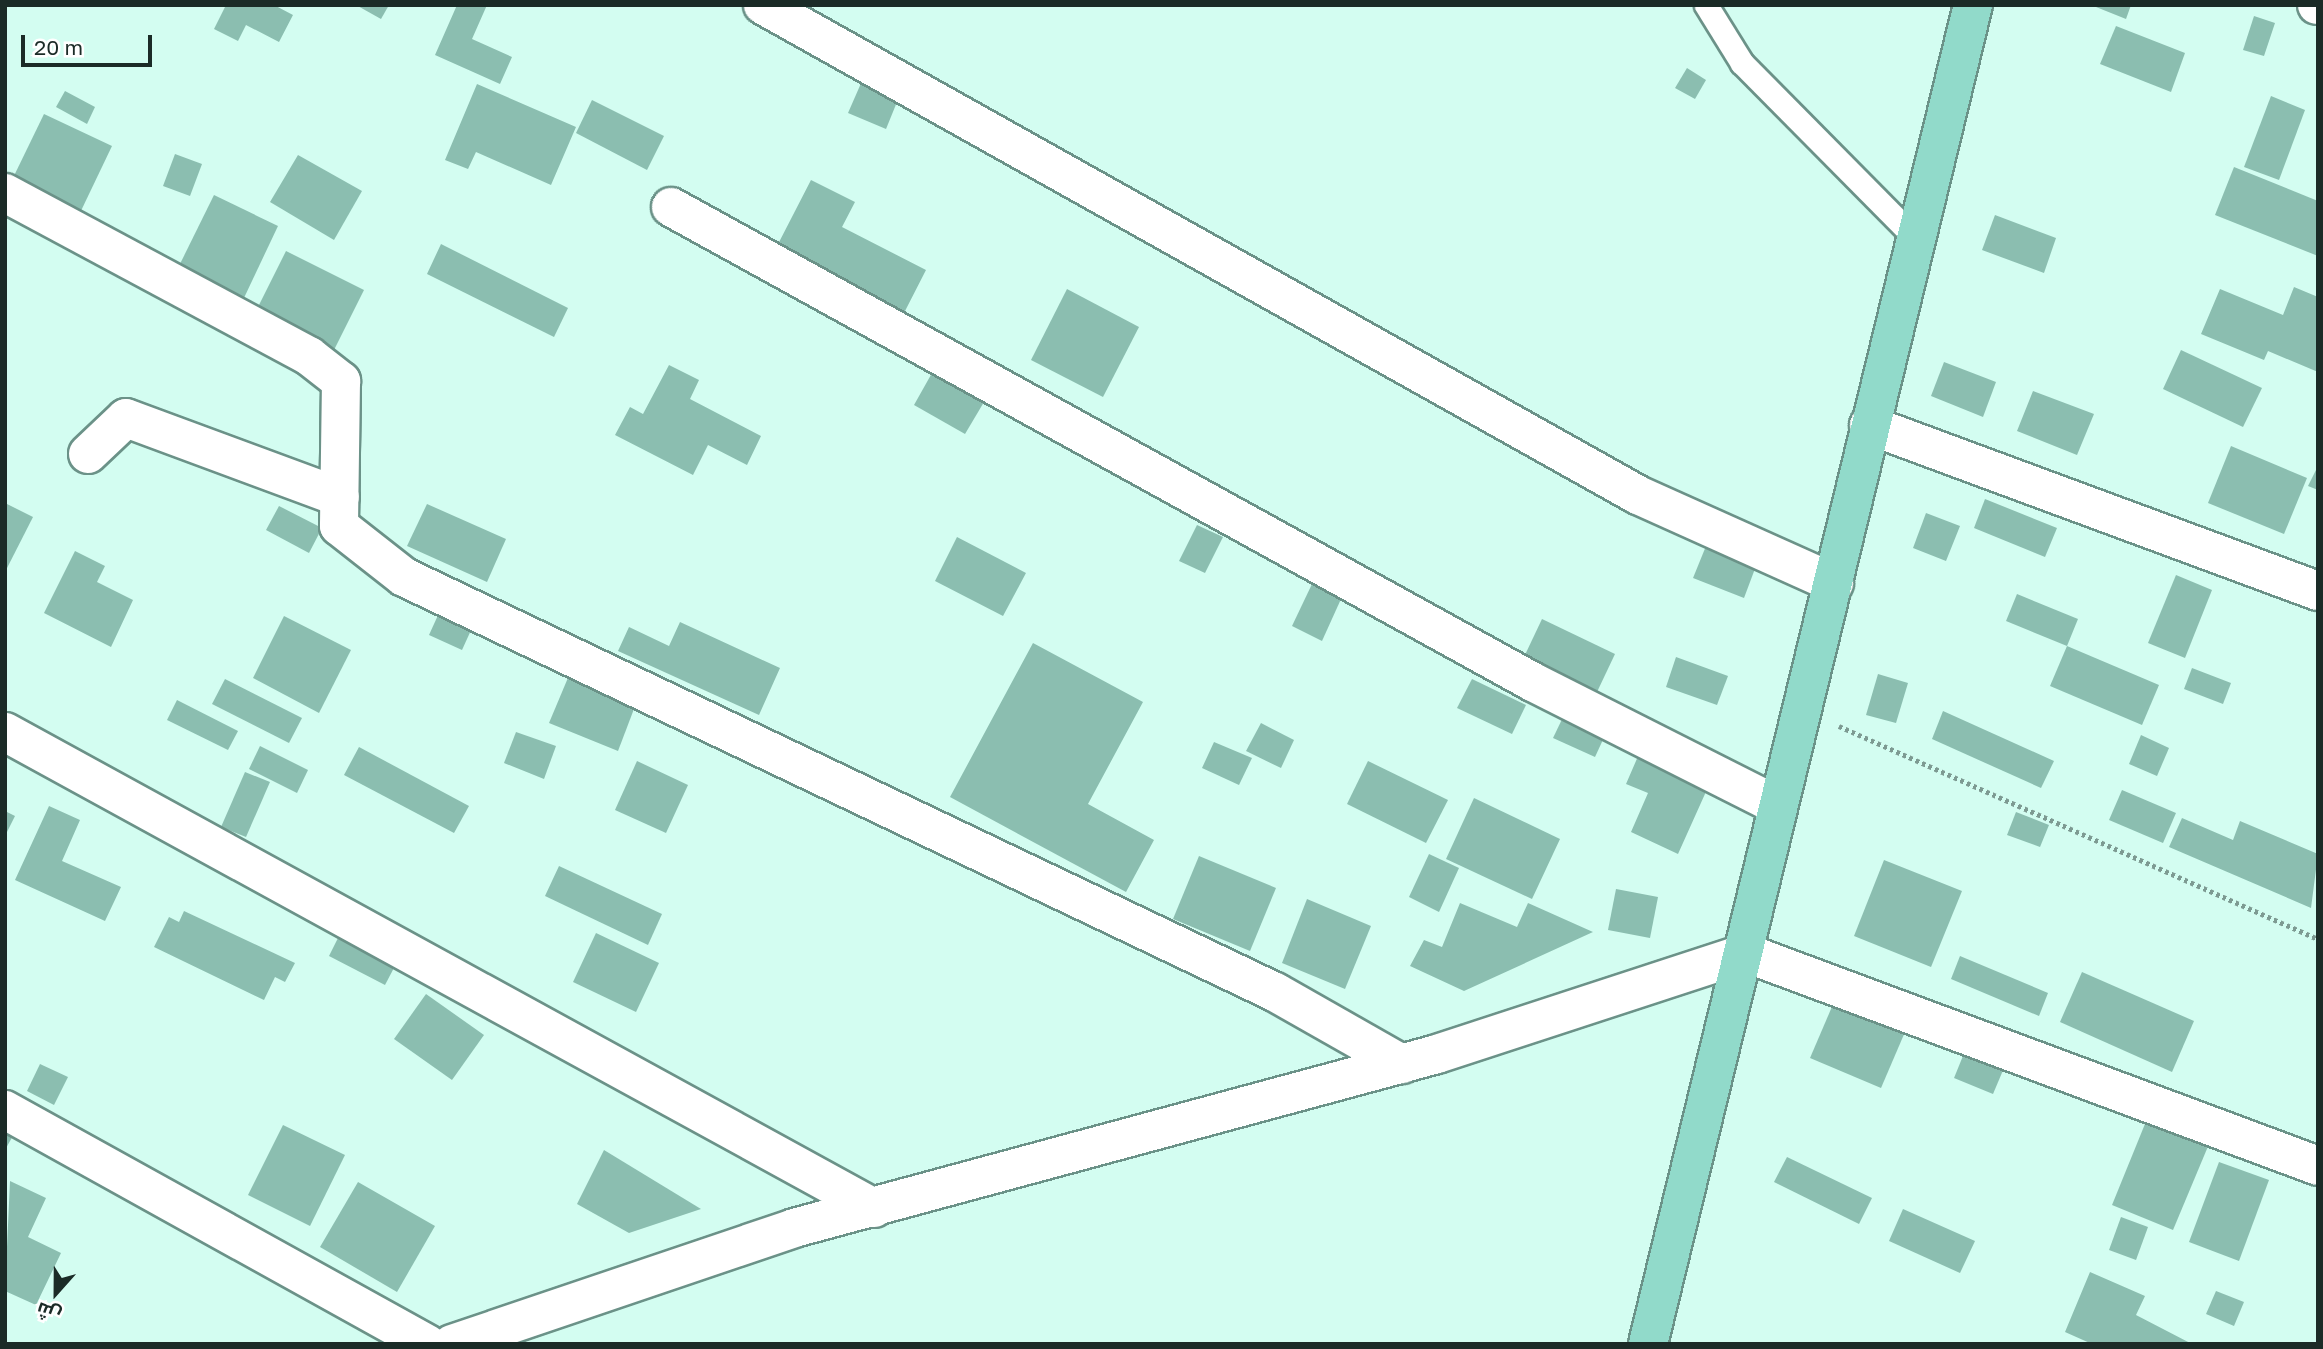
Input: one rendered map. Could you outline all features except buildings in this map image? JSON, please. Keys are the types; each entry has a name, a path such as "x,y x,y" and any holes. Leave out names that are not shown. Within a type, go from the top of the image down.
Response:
{"main road":[{"path":"1648,1344 1746,953 1777,805 1834,583 1869,425 1973,5"}],"street":[{"path":"763,5 1638,495 1834,583"},
{"path":"5,192 309,356 341,381 339,526 404,577 1275,992 1402,1064"},
{"path":"671,207 1521,675 1777,805"},
{"path":"88,454 126,418 340,497"},
{"path":"1869,425 2318,591"},
{"path":"5,732 874,1208"},
{"path":"452,1344 794,1228 1402,1064 1746,953 2318,1166"},
{"path":"5,1110 428,1344"}],"lane":[{"path":"1706,5 1742,63 1915,237"}],"path":[{"path":"1800,709 2318,939"}]}
